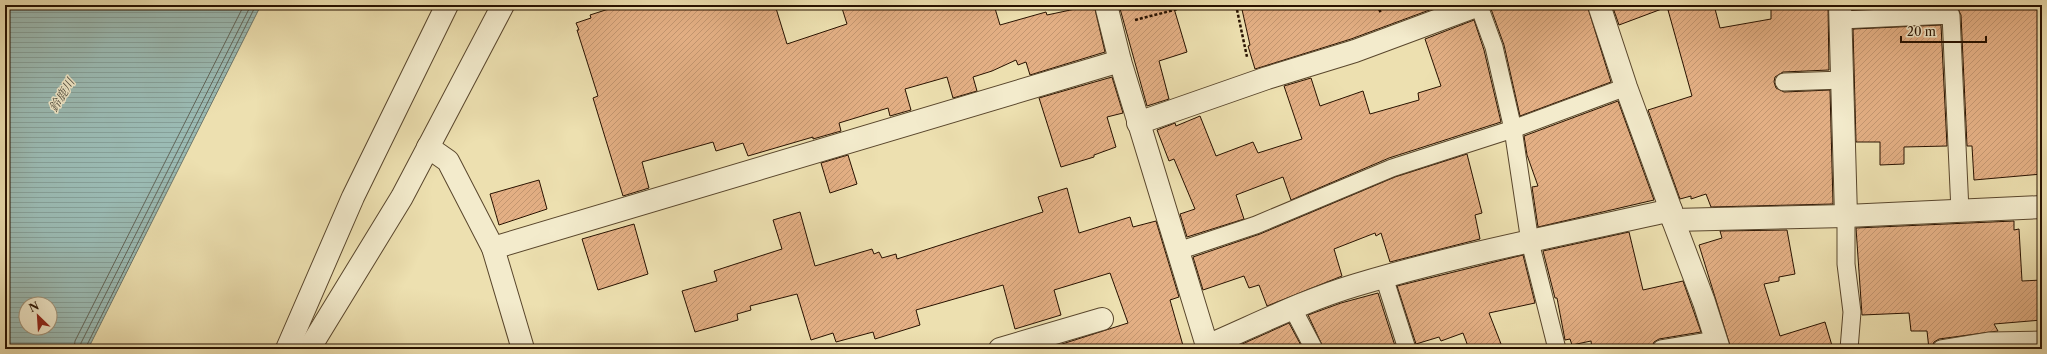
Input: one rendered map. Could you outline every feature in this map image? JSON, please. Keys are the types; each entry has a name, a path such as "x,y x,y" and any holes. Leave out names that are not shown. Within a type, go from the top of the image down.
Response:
{"street":[{"path":"287,349 353,197 447,5"},
{"path":"309,349 402,197 503,5"},
{"path":"1106,5 1138,123 1208,348 1294,309 1354,286 1470,255 1672,215 1846,216 2042,207"},
{"path":"1138,123 1255,82 1355,51 1479,5"},
{"path":"1599,5 1626,87 1718,344"},
{"path":"1841,13 1844,80 1846,216"},
{"path":"493,248 1120,61"},
{"path":"428,147 448,161 493,248 522,349"},
{"path":"1000,349 1102,319"}],"lane":[{"path":"1479,5 1494,46 1513,129 1530,242 1557,349"},
{"path":"1841,13 1951,15 1960,211"},
{"path":"1784,82 1844,80"},
{"path":"1178,251 1256,225 1392,168 1513,129 1626,87"},
{"path":"1846,216 1846,264 1852,312 1849,349"},
{"path":"1384,278 1407,349"},
{"path":"1294,309 1314,349"},
{"path":"1941,349 1990,341 2042,340"},
{"path":"1661,349 1718,344"}],"path":[{"path":"1112,26 1194,5"},
{"path":"1236,5 1247,59 1255,82"}],"water":[{"name":"鈴鹿川","path":"5,5 261,5 88,349 5,349"}],"building":[{"path":"621,5 775,5 787,44 847,24 841,5 994,5 1000,25 1046,12 1047,15 1094,5 1105,52 1030,75 1026,62 1018,65 1016,60 992,71 973,77 977,91 953,98 947,77 905,89 911,110 890,116 888,108 839,123 841,131 813,139 813,137 748,156 743,143 716,151 713,142 642,162 649,188 623,196 593,98 598,96 576,23 591,18 590,15"},
{"path":"1119,5 1173,5 1187,52 1159,61 1169,99 1147,106"},
{"path":"1241,5 1443,5 1351,39 1255,69 1248,46 1250,45"},
{"path":"1491,5 1587,5 1611,82 1520,116 1504,45 1491,9"},
{"path":"1612,5 1666,5 1667,7 1619,25"},
{"path":"1684,5 1714,5 1720,28 1771,19 1771,5 1828,5 1829,70 1783,72 1775,77 1774,82 1776,88 1784,92 1830,90 1833,204 1711,207 1706,194 1691,199 1691,196 1680,199 1648,110 1692,96 1668,10"},
{"path":"1956,5 2042,5 2042,174 1974,180 1972,146 1967,146 1961,15"},
{"path":"1474,20 1484,50 1501,122 1389,158 1291,200 1283,177 1236,195 1244,219 1187,237 1180,214 1195,209 1174,159 1169,161 1157,130 1175,123 1176,126 1200,116 1216,156 1253,142 1258,153 1302,139 1284,86 1311,78 1320,106 1363,91 1370,114 1419,100 1418,93 1441,86 1425,39"},
{"path":"1941,25 1947,146 1904,147 1904,164 1880,165 1880,142 1856,142 1853,29"},
{"path":"1112,77 1123,113 1107,117 1116,147 1094,155 1094,157 1061,167 1039,98"},
{"path":"1618,101 1654,200 1538,227 1532,187 1538,186 1527,155 1524,136"},
{"path":"1467,154 1482,213 1475,215 1480,239 1390,262 1381,233 1376,236 1375,233 1334,249 1342,276 1267,306 1259,285 1249,288 1244,276 1203,290 1193,257 1260,234 1395,177"},
{"path":"848,155 857,184 830,193 821,163"},
{"path":"539,180 547,209 499,225 490,194"},
{"path":"1067,188 1079,233 1130,217 1133,227 1156,221 1179,297 1170,300 1184,349 1060,349 1059,345 1128,323 1110,273 1054,290 1061,315 1015,329 1003,285 916,310 920,325 875,339 873,332 836,342 833,333 811,340 797,294 750,306 751,310 737,314 738,320 695,332 682,291 717,281 714,271 782,249 773,220 800,212 815,266 872,249 874,254 879,252 882,258 896,254 897,259 1043,212 1038,197"},
{"path":"2014,221 2014,230 2019,229 2022,281 2042,280 2042,320 1994,324 1998,331 1939,339 1934,342 1931,349 1929,349 1927,331 1911,331 1909,313 1862,315 1856,228"},
{"path":"634,224 648,274 598,290 582,239"},
{"path":"1787,230 1795,274 1779,277 1779,281 1764,284 1780,336 1825,322 1833,349 1731,349 1699,245 1722,238 1720,231"},
{"path":"1629,232 1643,290 1683,281 1701,332 1659,339 1654,342 1651,349 1592,349 1591,341 1572,345 1570,339 1565,340 1557,298 1555,298 1543,251"},
{"path":"1523,255 1535,303 1489,313 1503,349 1469,349 1463,333 1441,341 1439,337 1416,344 1397,286"},
{"path":"1378,293 1396,349 1324,349 1308,315 1341,303"},
{"path":"1289,323 1303,349 1231,349 1267,333"}]}
